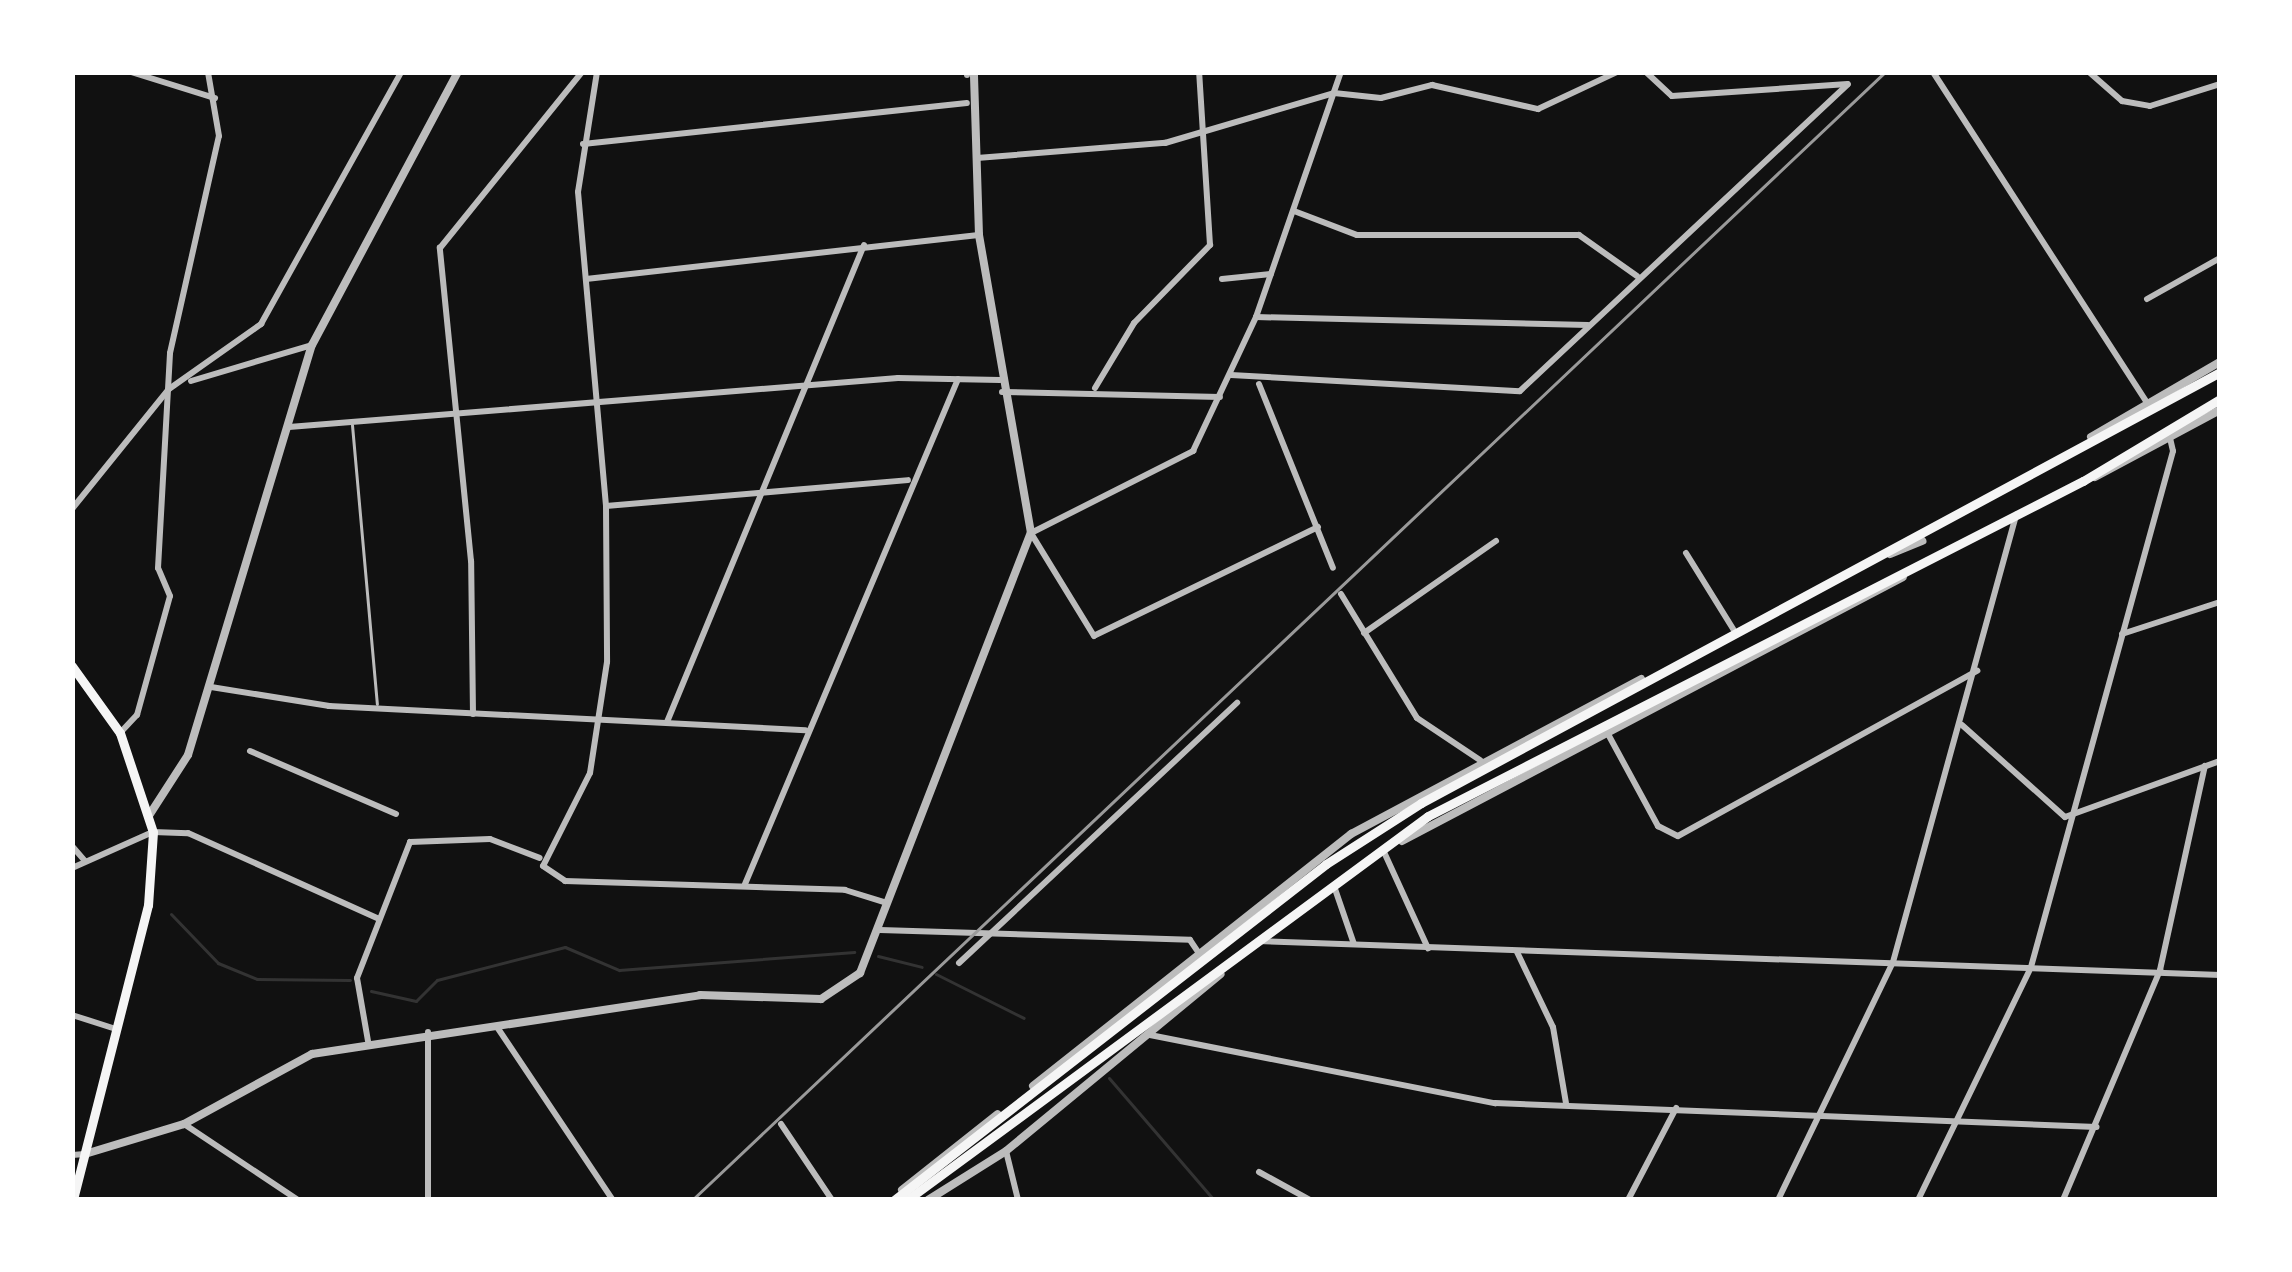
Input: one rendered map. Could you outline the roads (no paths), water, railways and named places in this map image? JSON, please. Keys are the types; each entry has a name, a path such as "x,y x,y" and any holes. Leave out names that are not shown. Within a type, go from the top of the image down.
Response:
{"main road":[{"path":"894,1200 1402,815 1926,539 2220,372"},
{"path":"907,1200 1428,815 2083,481 2169,434 2220,399"},
{"path":"2055,464 2062,491"},
{"path":"1926,539 1939,553"},
{"path":"72,667 120,733 153,832 148,905 73,1200"}],"street":[{"path":"131,72 215,98"},
{"path":"120,733 137,716 170,596 158,568 169,388 218,136 208,72"},
{"path":"187,381 261,324 401,72"},
{"path":"150,814 168,800 211,687 312,344 458,72"},
{"path":"473,714 457,422 440,248 582,72"},
{"path":"542,862 578,800 600,722 606,506 586,279 583,144 597,72"},
{"path":"1095,388 1134,323 1210,244 1199,72"},
{"path":"72,1155 184,1124 312,1054 368,1041 700,995 821,999 860,973 1030,533 1181,465 1232,375 1256,317 1341,72"},
{"path":"1432,85 1436,72"},
{"path":"973,158 1166,143 1202,127 1334,93 1432,85 1538,109 1617,72"},
{"path":"1232,375 1259,384 1520,392 1637,276 1848,84 1672,96 1646,72"},
{"path":"1933,72 2148,404"},
{"path":"2089,72 2122,101 2150,106 2220,82 2217,72"},
{"path":"970,73 967,103 979,235 1002,392 1030,533 1094,636 1318,527"},
{"path":"583,144 967,103"},
{"path":"1294,211 1358,235 1580,236 1637,276"},
{"path":"586,279 979,235"},
{"path":"667,722 864,245"},
{"path":"2147,299 2220,258"},
{"path":"1222,279 1271,274"},
{"path":"1256,317 1590,325"},
{"path":"72,509 169,388 312,344"},
{"path":"2055,464 2220,362"},
{"path":"745,884 909,480 958,380"},
{"path":"289,427 457,422 810,385 1000,380"},
{"path":"1259,384 1333,568"},
{"path":"1002,392 1095,388 1220,397"},
{"path":"1918,1200 2031,967 2122,634 2169,434 2220,410"},
{"path":"606,506 909,480"},
{"path":"1778,1200 1893,962 2017,514"},
{"path":"894,1200 1351,834 1480,760 1926,539"},
{"path":"1364,633 1496,541"},
{"path":"1686,553 1736,632"},
{"path":"928,1200 1006,1151 1258,941 1384,852 1924,560"},
{"path":"1341,594 1417,718 1480,760"},
{"path":"2122,634 2220,602"},
{"path":"1607,732 1658,826 1678,836 1977,671"},
{"path":"211,687 378,709 805,730"},
{"path":"959,964 982,932 1237,703"},
{"path":"1962,725 2056,813 2074,817 2220,761"},
{"path":"250,751 396,814"},
{"path":"2063,1200 2160,970 2205,766"},
{"path":"72,868 153,832 188,832 379,920"},
{"path":"368,1041 358,979 410,842 490,839 542,862 566,881 745,884 884,902"},
{"path":"72,846 85,861"},
{"path":"1384,852 1428,948"},
{"path":"1334,886 1354,945"},
{"path":"880,930 1190,940 1198,952"},
{"path":"1258,941 2220,975"},
{"path":"1517,952 1553,1028 1567,1103"},
{"path":"72,1015 116,1029"},
{"path":"495,1024 613,1200"},
{"path":"428,1032 428,1200"},
{"path":"1150,1035 1495,1103 2097,1127"},
{"path":"1628,1200 1676,1108"},
{"path":"184,1124 298,1200"},
{"path":"782,1124 832,1200"},
{"path":"1006,1151 1018,1200"},
{"path":"1259,1172 1310,1200"}],"lane":[{"path":"352,425 378,709"}],"waterway":[{"path":"171,914 218,963 257,979 350,980"},
{"path":"371,991 416,1001 437,980 565,947 619,970 854,952"},
{"path":"878,956 922,967"},
{"path":"936,974 1024,1018"},
{"path":"1109,1078 1214,1200"}],"railway":[{"path":"692,1200 1885,72"}]}
